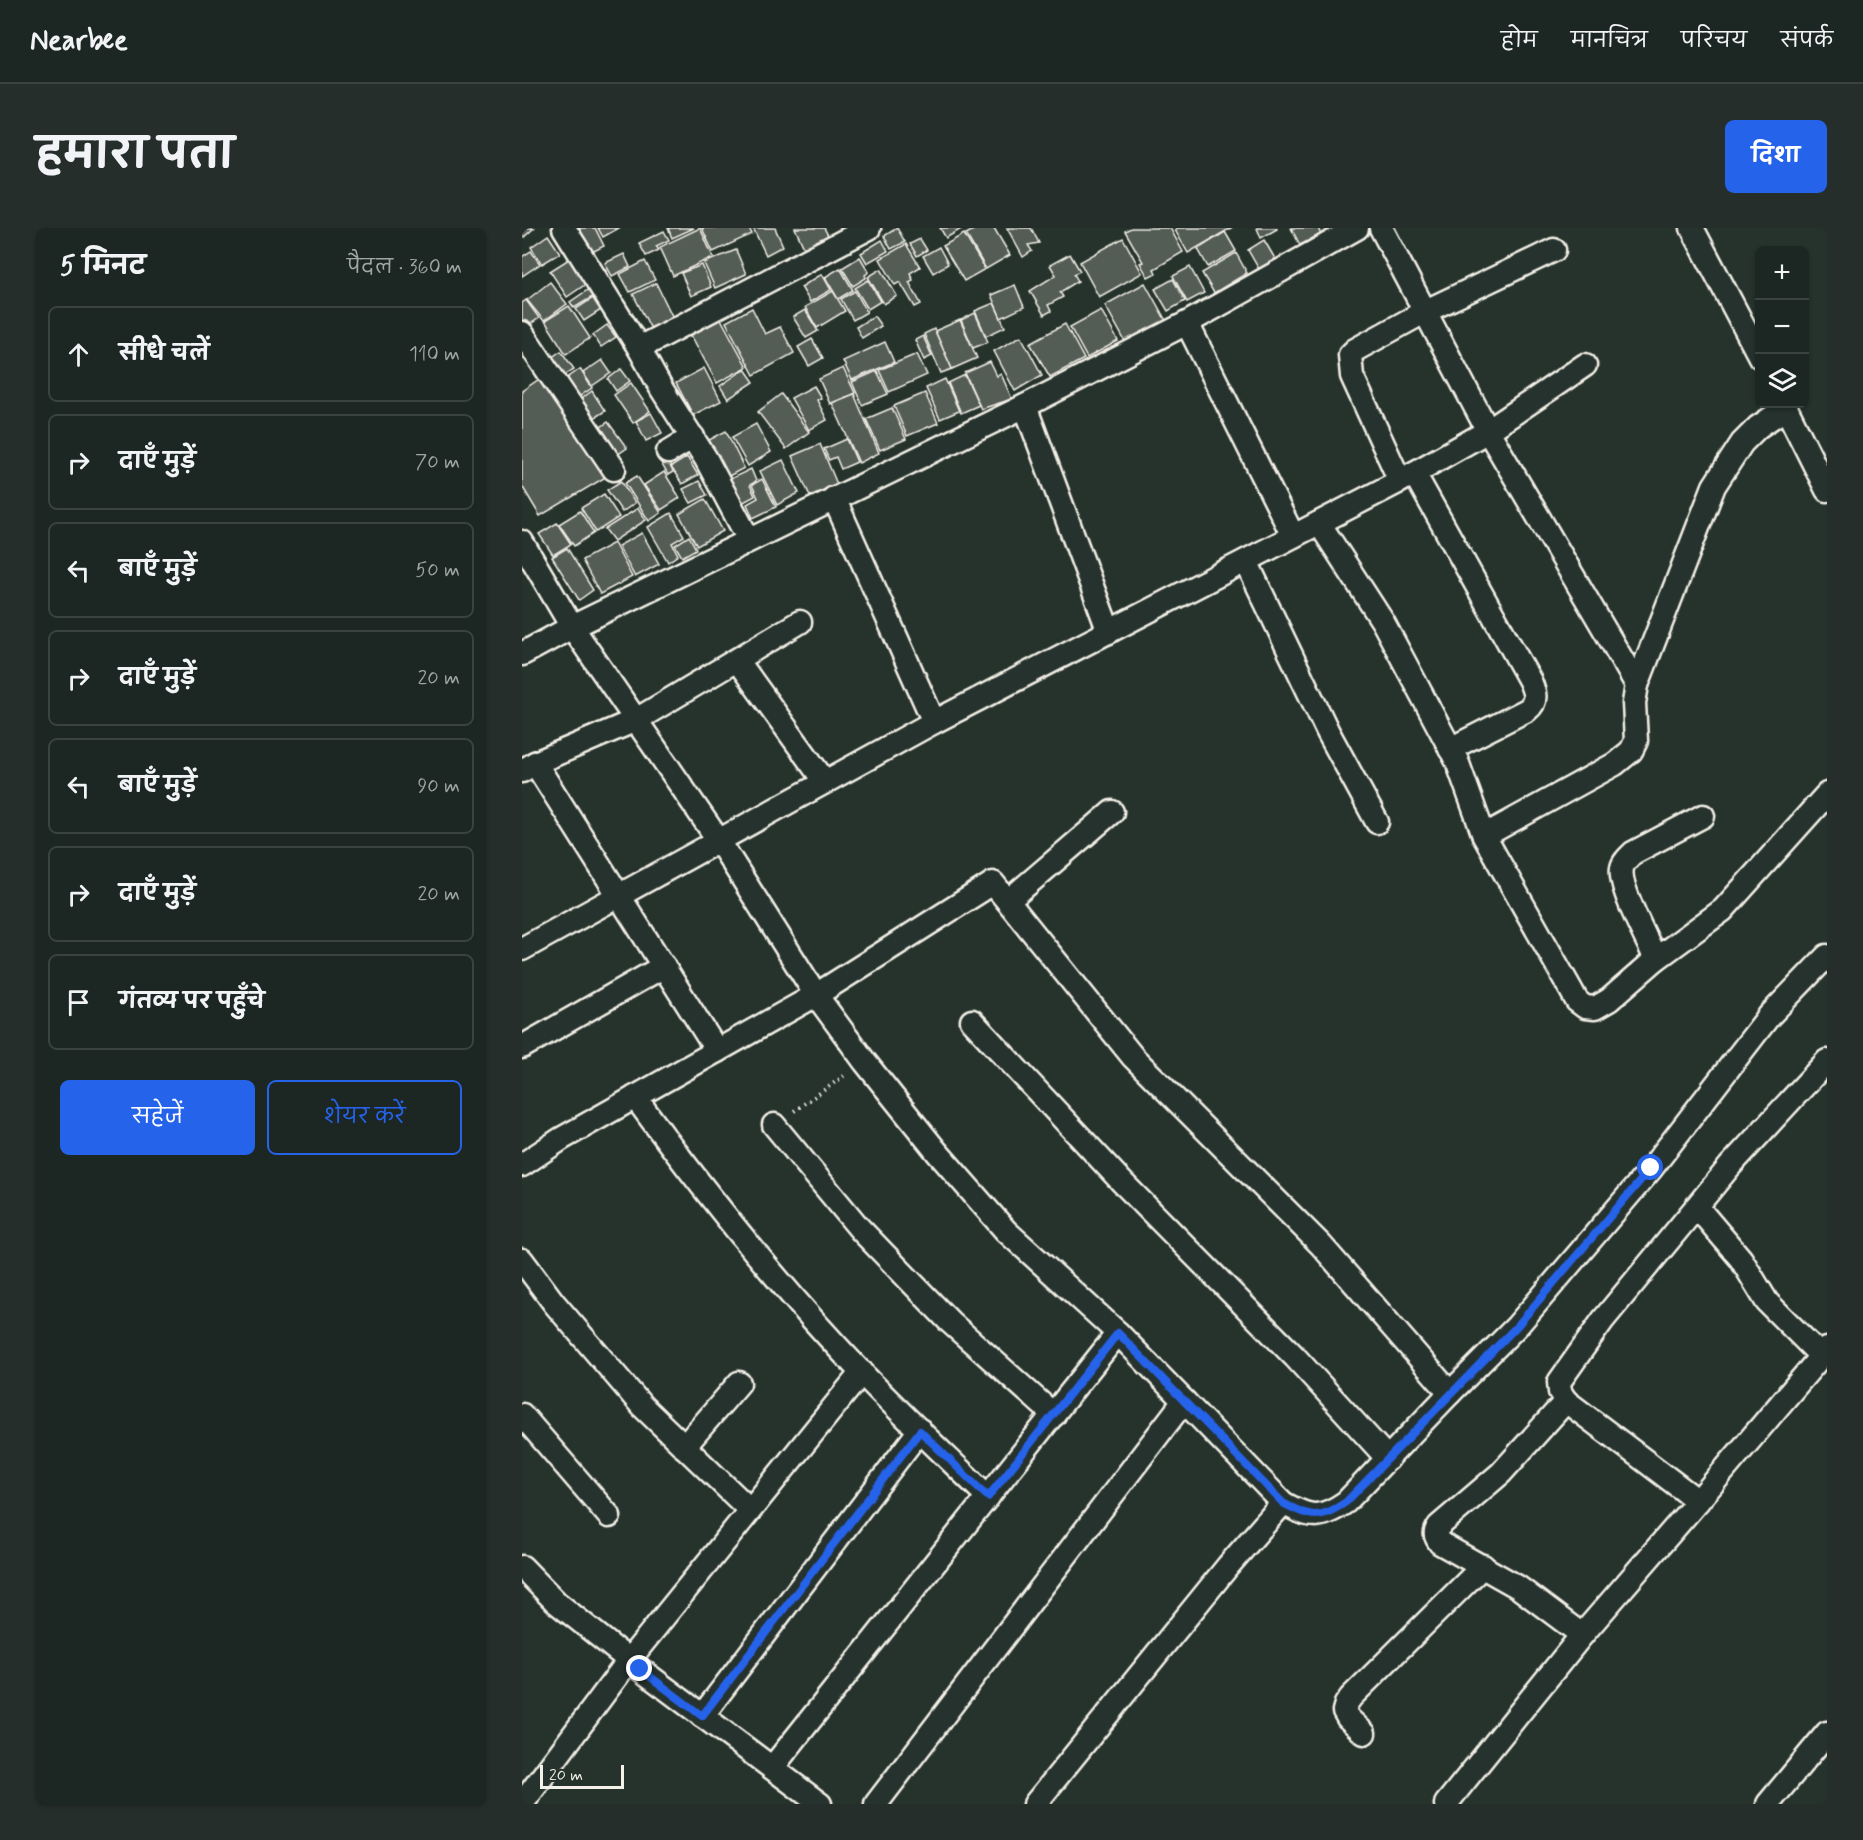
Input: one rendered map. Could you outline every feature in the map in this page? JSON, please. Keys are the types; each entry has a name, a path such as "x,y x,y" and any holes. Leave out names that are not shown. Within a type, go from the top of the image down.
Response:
{"street":[{"path":"564,228 693,437 749,540"},
{"path":"639,348 869,228"},
{"path":"522,654 572,627 1025,406 1187,323 1357,228"},
{"path":"1381,228 1488,431 1637,686"},
{"path":"1692,228 1758,354"},
{"path":"1450,749 1527,710 1532,706 1536,695 1530,681 1407,477 1352,376 1350,355 1355,350 1424,312 1554,250"},
{"path":"1187,323 1293,536"},
{"path":"522,333 614,469"},
{"path":"522,949 934,722 1407,477 1488,431 1585,364"},
{"path":"1025,406 1109,632"},
{"path":"1484,836 1615,764 1631,751 1636,741 1634,703 1637,686 1714,486 1742,443 1783,408"},
{"path":"1786,408 1827,490"},
{"path":"668,452 693,437"},
{"path":"834,498 934,722"},
{"path":"1319,523 1383,622 1461,770 1484,836 1577,1001 1585,1007 1595,1008 1609,1000 1656,959 1723,910 1827,794"},
{"path":"522,542 572,627 719,840 816,995 864,1062 937,1152 1006,1231 1118,1333 1283,1503 1301,1513 1325,1515 1346,1502 1517,1326 1651,1168 1769,1016 1827,956"},
{"path":"1246,561 1328,732 1377,822"},
{"path":"717,1051 619,896 528,767 636,720 800,622"},
{"path":"737,660 825,782"},
{"path":"1008,901 1112,812"},
{"path":"1656,959 1625,890 1622,868 1625,860 1633,853 1703,816"},
{"path":"522,1165 561,1139 816,995 993,883 1133,1057 1321,1245 1450,1393"},
{"path":"522,1047 664,966"},
{"path":"972,1021 1122,1182 1295,1357 1388,1459"},
{"path":"1698,1501 1566,1401 1559,1382 1603,1320 1730,1166 1827,1061"},
{"path":"635,1097 745,1241 861,1372 988,1497"},
{"path":"774,1125 871,1241 958,1329 1054,1416"},
{"path":"1446,1804 1582,1635 1824,1353 1767,1302 1741,1259 1697,1207"},
{"path":"522,1260 612,1374 750,1510"},
{"path":"772,1768 1118,1333"},
{"path":"522,1804 629,1660 861,1372"},
{"path":"684,1447 739,1383"},
{"path":"876,1804 1184,1401"},
{"path":"1566,1401 1515,1459 1447,1518 1435,1532 1435,1537 1440,1543 1518,1587 1582,1635"},
{"path":"522,1415 609,1516"},
{"path":"702,1716 920,1431"},
{"path":"1035,1804 1228,1566 1283,1503"},
{"path":"1364,1733 1344,1711 1351,1696 1484,1566"},
{"path":"522,1567 556,1602 702,1716 820,1804"},
{"path":"1768,1804 1827,1732"}],"path":[{"path":"774,1125 864,1062"}],"building":[{"path":"522,228 534,228 524,237"},
{"path":"575,228 595,228 604,246 588,254"},
{"path":"598,228 619,228 603,237"},
{"path":"668,228 694,228 672,238"},
{"path":"700,228 713,257 673,276 660,247"},
{"path":"702,228 749,228 752,234 713,252"},
{"path":"753,228 775,228 783,246 766,255"},
{"path":"795,228 824,228 830,239 805,250"},
{"path":"897,228 905,242 891,249 884,236"},
{"path":"940,228 963,228 946,238"},
{"path":"977,228 994,228 1010,255 986,269 966,234"},
{"path":"1007,228 1031,228 1039,243 1028,245 1032,251 1023,257"},
{"path":"1131,228 1170,228 1183,252 1154,269 1156,273 1148,277 1140,263 1143,262 1125,231"},
{"path":"1178,228 1231,228 1188,253 1175,230"},
{"path":"1257,228 1277,228 1277,229 1261,238"},
{"path":"1291,228 1318,228 1321,235 1300,245"},
{"path":"664,231 669,240 656,246 659,250 646,256 639,243"},
{"path":"1225,232 1236,251 1208,267 1198,249"},
{"path":"964,234 985,269 964,281 943,246"},
{"path":"548,235 560,253 542,264 531,247"},
{"path":"1123,238 1142,273 1099,297 1080,262"},
{"path":"920,239 927,250 917,256 910,244"},
{"path":"882,240 888,251 867,263 861,253"},
{"path":"1264,240 1277,262 1260,271 1248,250"},
{"path":"906,244 920,267 910,273 913,280 909,282 921,304 915,307 900,282 895,285 880,259"},
{"path":"939,247 948,264 933,273 923,256"},
{"path":"736,250 746,274 715,288 704,263"},
{"path":"531,251 540,264 522,276 522,257"},
{"path":"1236,253 1247,273 1214,293 1202,273"},
{"path":"624,254 630,267 612,276 605,263"},
{"path":"1070,254 1080,271 1074,274 1078,281 1060,292 1063,297 1048,305 1051,311 1044,315 1030,291 1056,275 1050,265"},
{"path":"860,257 869,272 865,275 866,278 853,286 842,268"},
{"path":"569,259 586,284 567,297 550,271"},
{"path":"645,261 655,280 630,292 620,274"},
{"path":"702,265 711,287 691,296 681,273"},
{"path":"1190,267 1204,293 1187,302 1173,276"},
{"path":"840,268 853,290 838,299 825,277"},
{"path":"881,269 897,296 884,304 868,277"},
{"path":"822,274 831,290 810,302 801,287"},
{"path":"1173,279 1185,301 1168,311 1155,289"},
{"path":"868,280 881,301 868,309 855,288"},
{"path":"550,282 567,304 544,321 527,300"},
{"path":"656,283 673,318 651,329 633,294"},
{"path":"1145,283 1166,321 1126,343 1105,305"},
{"path":"1015,285 1024,307 1001,318 991,295"},
{"path":"589,289 594,296 574,308 570,302"},
{"path":"833,291 845,311 817,328 805,307"},
{"path":"855,291 867,312 853,320 841,299"},
{"path":"596,296 604,308 584,321 576,309"},
{"path":"526,300 539,318 525,328 522,324 522,303"},
{"path":"994,303 1005,327 986,336 975,311"},
{"path":"569,306 590,338 566,354 545,321"},
{"path":"752,308 765,334 780,327 794,353 754,375 726,322"},
{"path":"805,310 818,331 806,338 793,317"},
{"path":"1101,310 1118,341 1087,358 1070,327"},
{"path":"975,313 988,342 973,348 961,320"},
{"path":"874,316 881,326 862,338 856,327"},
{"path":"721,319 747,367 717,383 691,335"},
{"path":"960,320 977,358 952,369 935,331"},
{"path":"1065,324 1084,359 1050,377 1030,343"},
{"path":"607,325 616,337 601,347 593,335"},
{"path":"934,329 952,369 941,373 924,334"},
{"path":"923,336 932,356 924,360 915,340"},
{"path":"1021,336 1042,375 1015,391 994,351"},
{"path":"812,339 823,358 809,366 798,347"},
{"path":"885,342 894,362 852,380 843,361"},
{"path":"561,351 574,369 557,380 545,362"},
{"path":"917,354 927,375 889,392 879,370"},
{"path":"602,360 611,373 592,386 583,373"},
{"path":"990,362 997,376 1001,374 1012,399 981,409 965,373"},
{"path":"704,368 721,401 693,415 676,383"},
{"path":"843,368 855,393 830,404 819,379"},
{"path":"580,369 592,388 571,402 559,384"},
{"path":"621,369 630,381 616,391 608,379"},
{"path":"745,369 754,382 728,399 720,386"},
{"path":"877,371 888,394 862,405 852,382"},
{"path":"545,375 609,475 540,516 522,486 522,391"},
{"path":"965,375 979,405 961,413 948,383"},
{"path":"945,379 959,411 940,419 926,388"},
{"path":"631,383 650,411 633,423 614,395"},
{"path":"814,386 821,398 817,400 827,420 809,430 791,398"},
{"path":"592,391 605,411 586,423 574,404"},
{"path":"925,393 938,423 907,436 894,406"},
{"path":"781,394 809,432 786,449 758,412"},
{"path":"854,394 879,453 859,463 832,403"},
{"path":"892,408 906,439 880,450 866,419"},
{"path":"651,413 662,433 646,441 636,421"},
{"path":"608,422 627,448 611,459 592,433"},
{"path":"756,424 771,452 748,466 732,437"},
{"path":"726,431 744,468 727,477 709,440"},
{"path":"847,439 857,462 841,469 836,457 829,460 824,449"},
{"path":"820,444 837,484 810,496 792,456"},
{"path":"666,457 673,472 668,475 660,461"},
{"path":"687,457 698,475 682,484 671,467"},
{"path":"783,460 799,493 777,505 760,471"},
{"path":"751,469 756,481 750,485 755,496 738,505 726,481"},
{"path":"664,472 680,498 661,510 644,485"},
{"path":"637,476 661,513 649,521 625,483"},
{"path":"762,479 776,507 753,518 747,504 758,498 752,485"},
{"path":"621,481 635,503 622,512 607,490"},
{"path":"699,481 707,495 691,503 683,489"},
{"path":"604,494 619,517 596,532 581,508"},
{"path":"705,499 723,531 697,546 679,514"},
{"path":"638,508 646,520 614,541 605,529"},
{"path":"580,511 594,533 574,546 559,524"},
{"path":"671,513 684,536 672,543 678,555 668,562 648,527"},
{"path":"557,523 571,544 553,555 539,534"},
{"path":"642,533 659,564 635,577 618,546"},
{"path":"689,536 696,549 682,557 675,545"},
{"path":"614,543 632,577 600,594 582,560"},
{"path":"567,548 593,590 579,600 552,557"}],"route":[{"path":"640,1669 702,1716 920,1431 988,1497 1118,1333 1283,1503 1301,1513 1325,1515 1346,1502 1517,1326 1651,1168"}]}
